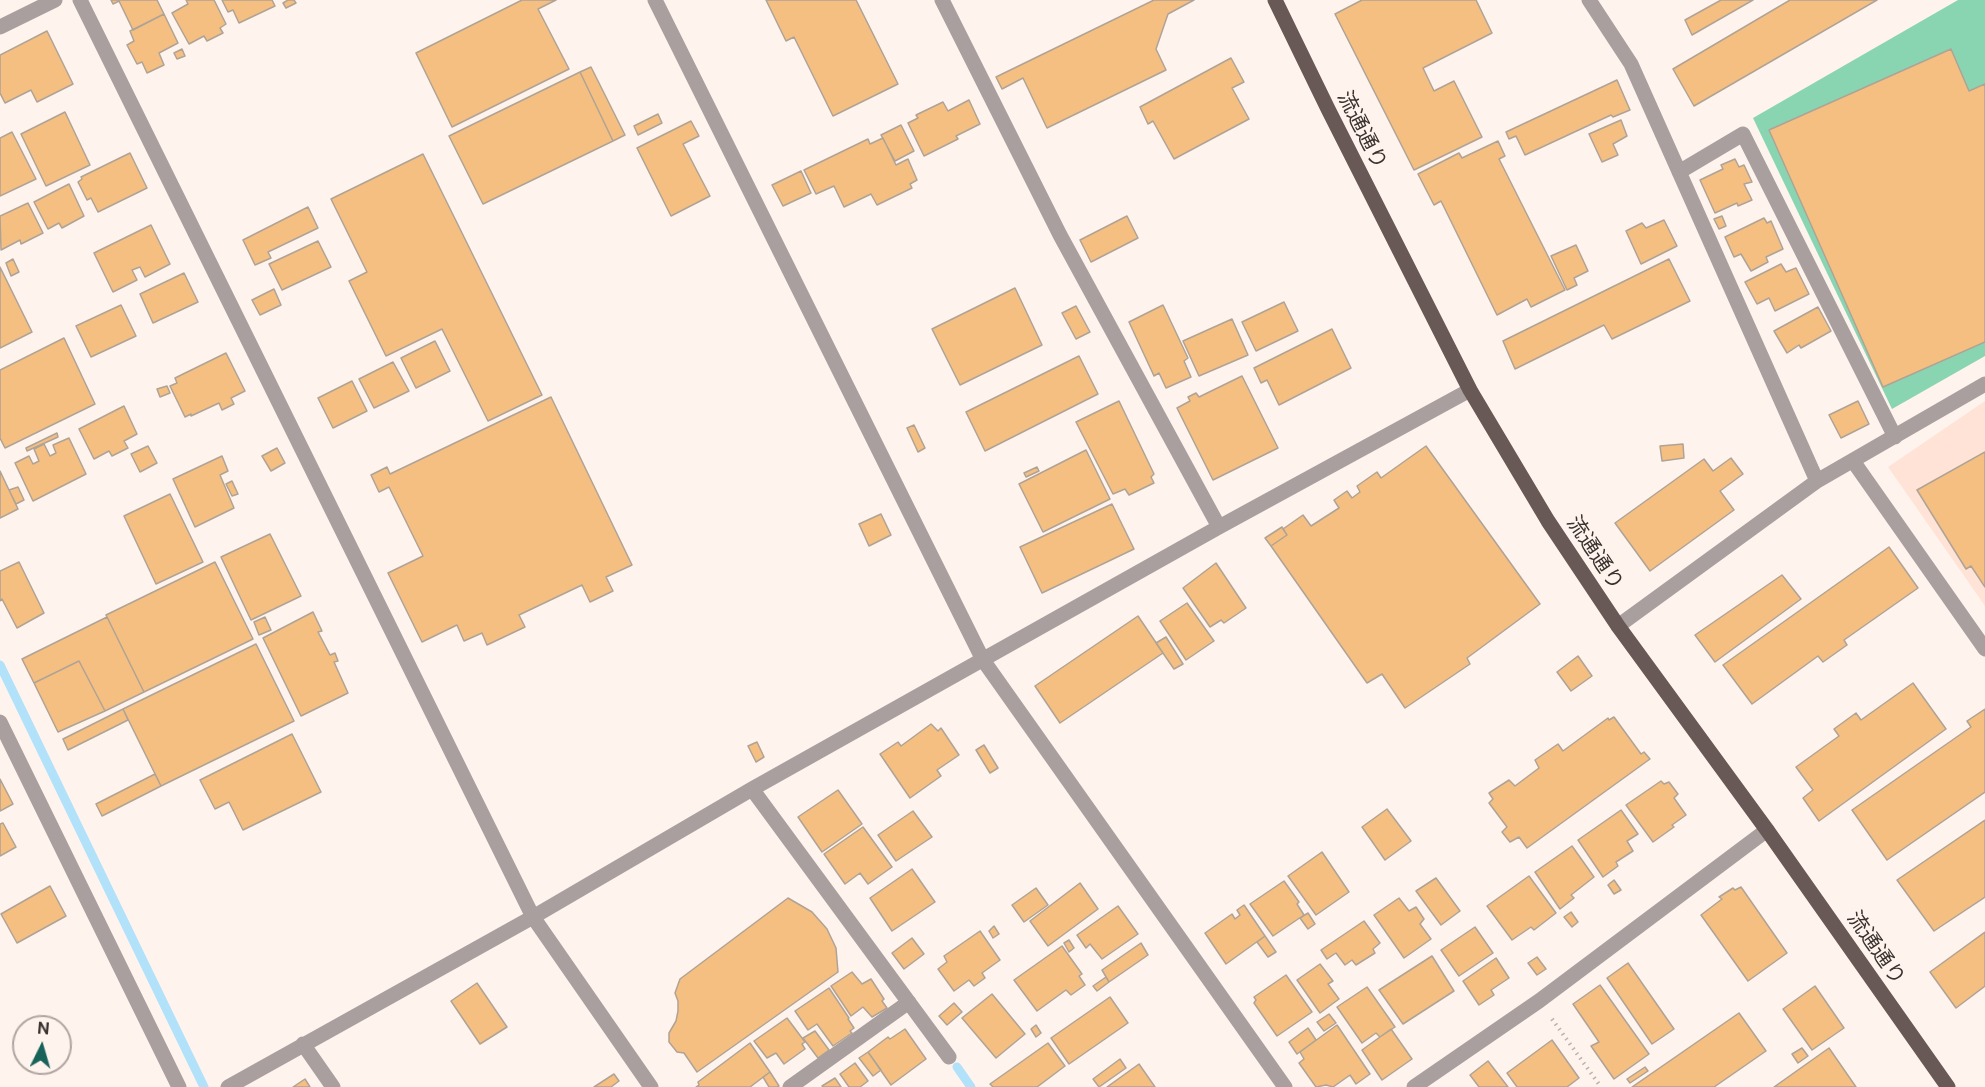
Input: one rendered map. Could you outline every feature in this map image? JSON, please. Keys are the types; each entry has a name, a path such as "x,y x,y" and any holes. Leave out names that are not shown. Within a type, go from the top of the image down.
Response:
{"main road":[{"name":"流通通り","path":"1275,0 1470,390 1548,521 1618,626 1767,830 1948,1087"}],"street":[{"path":"0,27 55,0"},
{"path":"80,0 533,917 651,1087"},
{"path":"655,0 983,660 1285,1087"},
{"path":"942,0 1060,235 1219,527"},
{"path":"1590,0 1631,64 1817,481"},
{"path":"1679,172 1743,134 1895,437"},
{"path":"1618,626 1817,481 1985,384"},
{"path":"228,1087 533,917 752,789 1219,527 1470,390"},
{"path":"1853,461 1985,649"},
{"path":"0,722 179,1087"},
{"path":"752,789 949,1057"},
{"path":"1414,1087 1539,1001 1767,830"},
{"path":"790,1087 909,1002"},
{"path":"303,1044 333,1087"}],"path":[{"path":"1539,1001 1600,1087"}],"shaded area":[{"path":"1985,401 1985,606 1888,467"}],"green space":[{"path":"1958,0 1985,0 1985,356 1892,409 1753,118"}],"building":[{"path":"111,0 157,0 164,14 133,30 119,1 113,4"},
{"path":"186,0 214,0 226,24 220,28 223,33 207,41 204,36 189,44 172,13 188,4"},
{"path":"222,0 272,0 275,6 239,23 233,10 228,12"},
{"path":"294,0 296,3 286,8 283,3"},
{"path":"522,0 556,0 538,9 569,69 452,127 416,53"},
{"path":"766,0 856,0 898,84 833,116 794,37 786,41"},
{"path":"1154,0 1194,0 1168,14 1156,49 1166,70 1047,128 1023,78 1002,89 996,77"},
{"path":"1362,0 1476,0 1492,33 1423,68 1434,91 1454,81 1482,137 1414,170 1335,14"},
{"path":"1721,0 1753,0 1692,35 1685,20"},
{"path":"1790,0 1877,0 1694,106 1673,69"},
{"path":"164,14 178,43 159,53 164,65 147,73 142,62 137,64 127,45 134,41 130,31"},
{"path":"47,31 73,84 37,102 31,90 5,103 0,93 0,55"},
{"path":"182,49 185,56 177,59 174,53"},
{"path":"1951,49 1969,91 1985,84 1985,342 1883,387 1769,130"},
{"path":"1231,58 1244,82 1232,88 1249,119 1174,159 1153,121 1148,124 1140,107"},
{"path":"591,67 625,135 613,141 580,72"},
{"path":"580,72 613,141 483,204 449,136"},
{"path":"1617,80 1630,110 1613,117 1611,115 1525,155 1516,136 1509,139 1506,132"},
{"path":"969,100 980,124 956,136 958,139 924,156 908,123 918,118 916,115 943,102 948,111"},
{"path":"65,112 90,165 46,186 21,134"},
{"path":"658,114 662,123 638,135 634,126"},
{"path":"1621,120 1627,136 1613,144 1618,155 1602,162 1589,134"},
{"path":"691,121 699,136 683,144 710,196 671,216 637,148"},
{"path":"901,125 914,151 895,161 881,135"},
{"path":"12,132 36,179 0,196 0,138"},
{"path":"883,138 896,165 908,159 917,180 910,184 912,188 877,205 871,194 844,207 834,186 816,194 804,170 868,139 870,144"},
{"path":"1498,141 1505,156 1499,159 1565,290 1531,307 1527,299 1497,315 1441,201 1434,205 1418,174 1459,153 1462,158"},
{"path":"130,153 147,188 98,212 91,198 87,200 78,182 82,179 81,177"},
{"path":"423,154 542,395 488,421 442,329 386,356 349,281 367,272 331,199"},
{"path":"1735,159 1739,167 1744,165 1752,182 1744,184 1752,200 1738,206 1737,203 1715,213 1700,180 1723,169 1721,165"},
{"path":"801,171 811,193 783,206 772,185"},
{"path":"69,184 84,216 62,228 59,223 48,229 34,202"},
{"path":"28,203 43,233 21,244 20,240 1,250 0,216"},
{"path":"308,207 318,228 268,252 271,258 255,265 243,240"},
{"path":"1127,216 1138,238 1091,262 1080,240"},
{"path":"1722,216 1726,226 1719,229 1714,219"},
{"path":"1764,218 1767,223 1771,221 1783,249 1766,257 1768,262 1751,271 1741,254 1734,257 1725,237"},
{"path":"1664,220 1677,246 1641,264 1626,231 1642,223 1646,228"},
{"path":"151,225 170,264 145,277 140,267 132,270 137,280 113,292 94,253"},
{"path":"318,241 331,267 282,290 269,264"},
{"path":"1576,245 1588,271 1574,278 1577,285 1567,290 1551,256"},
{"path":"13,259 19,272 11,276 6,263"},
{"path":"1669,259 1690,301 1612,339 1604,325 1515,369 1503,341"},
{"path":"1781,264 1786,272 1796,268 1809,294 1775,311 1769,298 1757,304 1745,282"},
{"path":"0,267 32,332 0,348"},
{"path":"184,273 198,302 153,323 140,294"},
{"path":"1015,288 1042,345 960,385 932,329"},
{"path":"274,289 281,305 260,315 252,300"},
{"path":"1284,302 1298,331 1256,351 1242,322"},
{"path":"121,305 136,336 91,357 76,326"},
{"path":"1163,305 1188,358 1184,361 1191,377 1166,388 1159,373 1154,376 1129,322"},
{"path":"1076,306 1090,332 1076,339 1062,313"},
{"path":"1818,307 1831,331 1787,353 1774,331"},
{"path":"1232,319 1248,355 1199,376 1183,341"},
{"path":"1332,329 1351,368 1279,405 1267,380 1261,383 1254,368"},
{"path":"64,338 95,404 5,448 0,438 0,370"},
{"path":"435,341 450,371 416,388 401,358"},
{"path":"226,353 245,391 231,398 234,404 222,410 219,403 185,417 170,386 177,383 175,378"},
{"path":"1079,356 1098,394 985,451 966,412"},
{"path":"393,362 409,391 374,408 359,379"},
{"path":"1242,376 1278,448 1213,480 1177,408 1190,401 1188,397 1196,393 1199,397"},
{"path":"352,381 367,411 333,428 318,398"},
{"path":"167,386 170,393 160,397 157,389"},
{"path":"551,397 632,565 606,577 613,591 590,602 582,585 519,615 525,627 487,645 482,633 464,641 457,625 422,642 388,573 423,556 389,487 379,492 371,475 387,467 390,474"},
{"path":"1119,401 1154,474 1151,477 1154,483 1129,495 1125,489 1113,494 1076,422"},
{"path":"1858,401 1869,424 1841,438 1829,415"},
{"path":"124,406 137,434 124,441 128,448 112,456 109,451 94,459 79,429"},
{"path":"914,425 925,448 918,452 907,428"},
{"path":"57,433 58,437 27,451 26,448"},
{"path":"69,438 86,474 33,501 15,463 29,456 33,464 39,461 34,449 44,444 50,456 56,453 53,445"},
{"path":"1683,444 1684,458 1662,461 1660,446"},
{"path":"148,446 157,463 140,472 131,454"},
{"path":"1426,446 1540,604 1467,658 1470,664 1405,708 1382,674 1367,683 1271,546 1287,535 1283,529 1303,515 1311,526 1339,508 1334,500 1347,491 1352,498 1360,492 1357,486 1377,472 1381,478"},
{"path":"277,448 285,463 271,471 262,456"},
{"path":"1086,450 1110,499 1043,532 1019,484"},
{"path":"1985,452 1985,587 1971,566 1966,569 1917,490"},
{"path":"222,456 228,471 220,475 234,508 195,527 173,479"},
{"path":"1731,458 1743,474 1720,491 1734,510 1650,571 1615,523 1704,459 1713,471"},
{"path":"1037,467 1039,471 1026,477 1024,473"},
{"path":"0,471 18,509 0,518"},
{"path":"232,481 238,494 232,496 226,484"},
{"path":"18,487 24,500 16,504 9,490"},
{"path":"170,494 203,562 156,584 124,516"},
{"path":"1112,504 1134,549 1042,593 1020,547"},
{"path":"881,514 891,535 869,546 859,524"},
{"path":"1282,527 1287,535 1271,546 1265,538"},
{"path":"270,534 301,596 251,620 221,557"},
{"path":"1889,547 1918,588 1844,640 1847,645 1823,662 1818,656 1752,704 1723,665"},
{"path":"19,562 44,613 17,628 2,599 0,601 0,571"},
{"path":"215,562 253,639 144,692 106,615"},
{"path":"1216,563 1246,608 1224,623 1221,620 1210,627 1183,588"},
{"path":"1782,575 1801,599 1715,662 1695,635"},
{"path":"1187,603 1214,641 1186,660 1160,621"},
{"path":"313,612 322,631 318,632 330,655 335,653 338,661 334,662 348,693 301,716 263,638"},
{"path":"1138,616 1163,653 1060,723 1035,686"},
{"path":"107,617 144,692 105,711 79,661 34,683 22,659"},
{"path":"265,617 271,630 259,635 254,622"},
{"path":"1166,637 1183,664 1174,669 1156,643"},
{"path":"256,644 294,721 161,786 123,709"},
{"path":"1578,656 1592,676 1571,691 1557,672"},
{"path":"79,661 105,711 58,732 34,683"},
{"path":"1913,683 1946,729 1819,821 1803,798 1813,790 1796,767 1839,736 1834,729 1856,713 1861,720"},
{"path":"123,709 128,720 68,750 63,739"},
{"path":"1985,709 1985,792 1887,860 1852,810 1971,727 1967,721"},
{"path":"1614,717 1641,754 1644,752 1650,759 1527,848 1519,837 1510,842 1502,832 1507,827 1489,803 1493,799 1489,793 1509,780 1515,786 1539,768 1535,760 1558,744 1563,751 1608,718 1609,720"},
{"path":"931,724 938,731 941,728 959,755 937,770 941,776 910,798 880,754 898,742 901,746"},
{"path":"292,734 321,792 243,830 229,802 215,809 200,780"},
{"path":"757,742 764,757 756,762 748,746"},
{"path":"984,745 998,768 990,773 976,750"},
{"path":"155,774 161,786 102,816 96,804"},
{"path":"0,779 13,804 0,811"},
{"path":"1661,781 1664,784 1669,782 1678,794 1674,798 1686,815 1653,842 1626,805"},
{"path":"838,790 862,824 822,852 798,817"},
{"path":"1387,809 1411,841 1385,860 1362,827"},
{"path":"1621,810 1638,834 1627,841 1633,851 1616,862 1618,866 1603,877 1578,840"},
{"path":"913,811 932,837 896,861 878,835"},
{"path":"1985,820 1985,897 1934,931 1897,880"},
{"path":"3,823 16,847 0,856 0,824"},
{"path":"863,827 892,867 868,884 860,873 845,884 824,854"},
{"path":"1572,846 1594,877 1571,895 1574,898 1560,909 1535,872"},
{"path":"1322,852 1349,892 1316,915 1288,876"},
{"path":"912,869 935,902 892,931 870,898"},
{"path":"1529,876 1556,913 1534,930 1531,927 1512,940 1487,906"},
{"path":"1436,878 1460,911 1441,925 1416,891"},
{"path":"1614,880 1621,890 1614,894 1608,885"},
{"path":"1284,881 1299,902 1297,904 1304,915 1273,936 1250,904"},
{"path":"1080,883 1098,909 1048,946 1030,921"},
{"path":"50,886 66,916 17,943 1,914"},
{"path":"1741,887 1787,953 1748,981 1701,915 1722,899 1719,897 1733,888 1735,890"},
{"path":"1036,888 1048,905 1024,922 1012,905"},
{"path":"788,898 812,912 827,929 836,948 838,972 697,1072 684,1053 677,1052 669,1042 669,1033 676,1021 678,1011 675,993 680,979"},
{"path":"1399,898 1409,911 1416,907 1424,919 1420,924 1431,939 1404,958 1374,915"},
{"path":"1244,905 1265,936 1226,964 1205,933 1232,914 1235,919 1240,915 1237,910"},
{"path":"1118,906 1138,934 1102,959 1090,944 1086,948 1077,935"},
{"path":"1571,912 1578,922 1572,927 1564,917"},
{"path":"1308,913 1315,924 1308,929 1300,918"},
{"path":"1364,921 1380,943 1373,949 1375,953 1356,965 1352,960 1345,965 1336,953 1327,959 1321,950"},
{"path":"994,926 999,934 993,938 989,931"},
{"path":"1475,927 1493,953 1459,976 1441,950"},
{"path":"980,931 1000,960 982,973 985,978 974,986 969,980 954,991 938,969 947,962 944,956"},
{"path":"1985,932 1985,986 1956,1008 1930,972"},
{"path":"1265,936 1276,952 1268,957 1257,942"},
{"path":"912,938 924,954 904,969 892,953"},
{"path":"1069,940 1074,948 1069,952 1064,943"},
{"path":"1141,943 1148,955 1109,982 1102,970"},
{"path":"1062,946 1082,974 1079,976 1085,985 1071,995 1066,990 1037,1011 1014,980"},
{"path":"1432,956 1454,991 1403,1024 1379,990"},
{"path":"1537,957 1546,969 1537,975 1528,963"},
{"path":"1496,958 1509,978 1491,990 1494,995 1479,1005 1463,981"},
{"path":"1628,963 1674,1029 1652,1044 1607,978"},
{"path":"1320,964 1333,981 1328,984 1339,999 1320,1013 1297,980"},
{"path":"852,972 862,984 871,979 887,1008 872,1017 863,1007 851,1016 831,986"},
{"path":"1286,975 1312,1012 1277,1036 1254,1003 1256,1000 1254,997"},
{"path":"1106,977 1109,982 1097,991 1093,986"},
{"path":"477,983 507,1027 480,1044 451,1001"},
{"path":"1600,985 1649,1054 1614,1079 1591,1046 1599,1042 1573,1004"},
{"path":"1815,986 1844,1028 1812,1050 1783,1009"},
{"path":"1367,987 1395,1027 1380,1037 1376,1033 1362,1043 1337,1007"},
{"path":"829,988 854,1028 850,1031 852,1033 833,1046 817,1024 808,1030 795,1011"},
{"path":"992,994 1025,1034 996,1058 962,1018"},
{"path":"1110,997 1128,1023 1069,1064 1051,1038"},
{"path":"954,1003 962,1012 947,1025 939,1016"},
{"path":"1739,1013 1766,1051 1714,1087 1632,1087"},
{"path":"1329,1014 1336,1023 1324,1031 1317,1022"},
{"path":"787,1018 805,1042 802,1044 805,1049 784,1064 776,1053 767,1058 754,1041"},
{"path":"1036,1025 1041,1033 1036,1037 1031,1029"},
{"path":"1337,1025 1370,1074 1356,1084 1350,1075 1333,1087 1326,1085 1316,1087 1299,1063 1304,1059 1300,1052"},
{"path":"1308,1028 1316,1040 1297,1054 1289,1042"},
{"path":"905,1029 926,1059 891,1085 868,1052 888,1037 890,1039"},
{"path":"1391,1029 1412,1059 1382,1080 1362,1050"},
{"path":"815,1031 829,1050 818,1058 803,1038"},
{"path":"1552,1040 1579,1078 1567,1087 1517,1087 1507,1073"},
{"path":"750,1043 770,1072 750,1087 696,1087 699,1085 698,1082"},
{"path":"1048,1043 1065,1066 1037,1087 993,1087 990,1084"},
{"path":"1802,1048 1808,1056 1798,1063 1792,1054"},
{"path":"1829,1048 1856,1087 1774,1087"},
{"path":"868,1052 881,1070 873,1076 859,1058"},
{"path":"1120,1059 1126,1068 1099,1087 1093,1079"},
{"path":"1488,1061 1508,1087 1479,1087 1470,1075"},
{"path":"855,1063 868,1081 860,1087 849,1087 840,1074"},
{"path":"1139,1064 1155,1087 1107,1087"},
{"path":"1645,1067 1648,1071 1630,1083 1627,1079"},
{"path":"770,1072 779,1086 769,1087 763,1077"},
{"path":"614,1074 619,1081 611,1087 594,1087"},
{"path":"835,1078 841,1087 822,1086"},
{"path":"305,1079 310,1087 293,1087"}],"waterway":[{"path":"0,665 204,1087"},
{"path":"957,1067 971,1087"}]}
